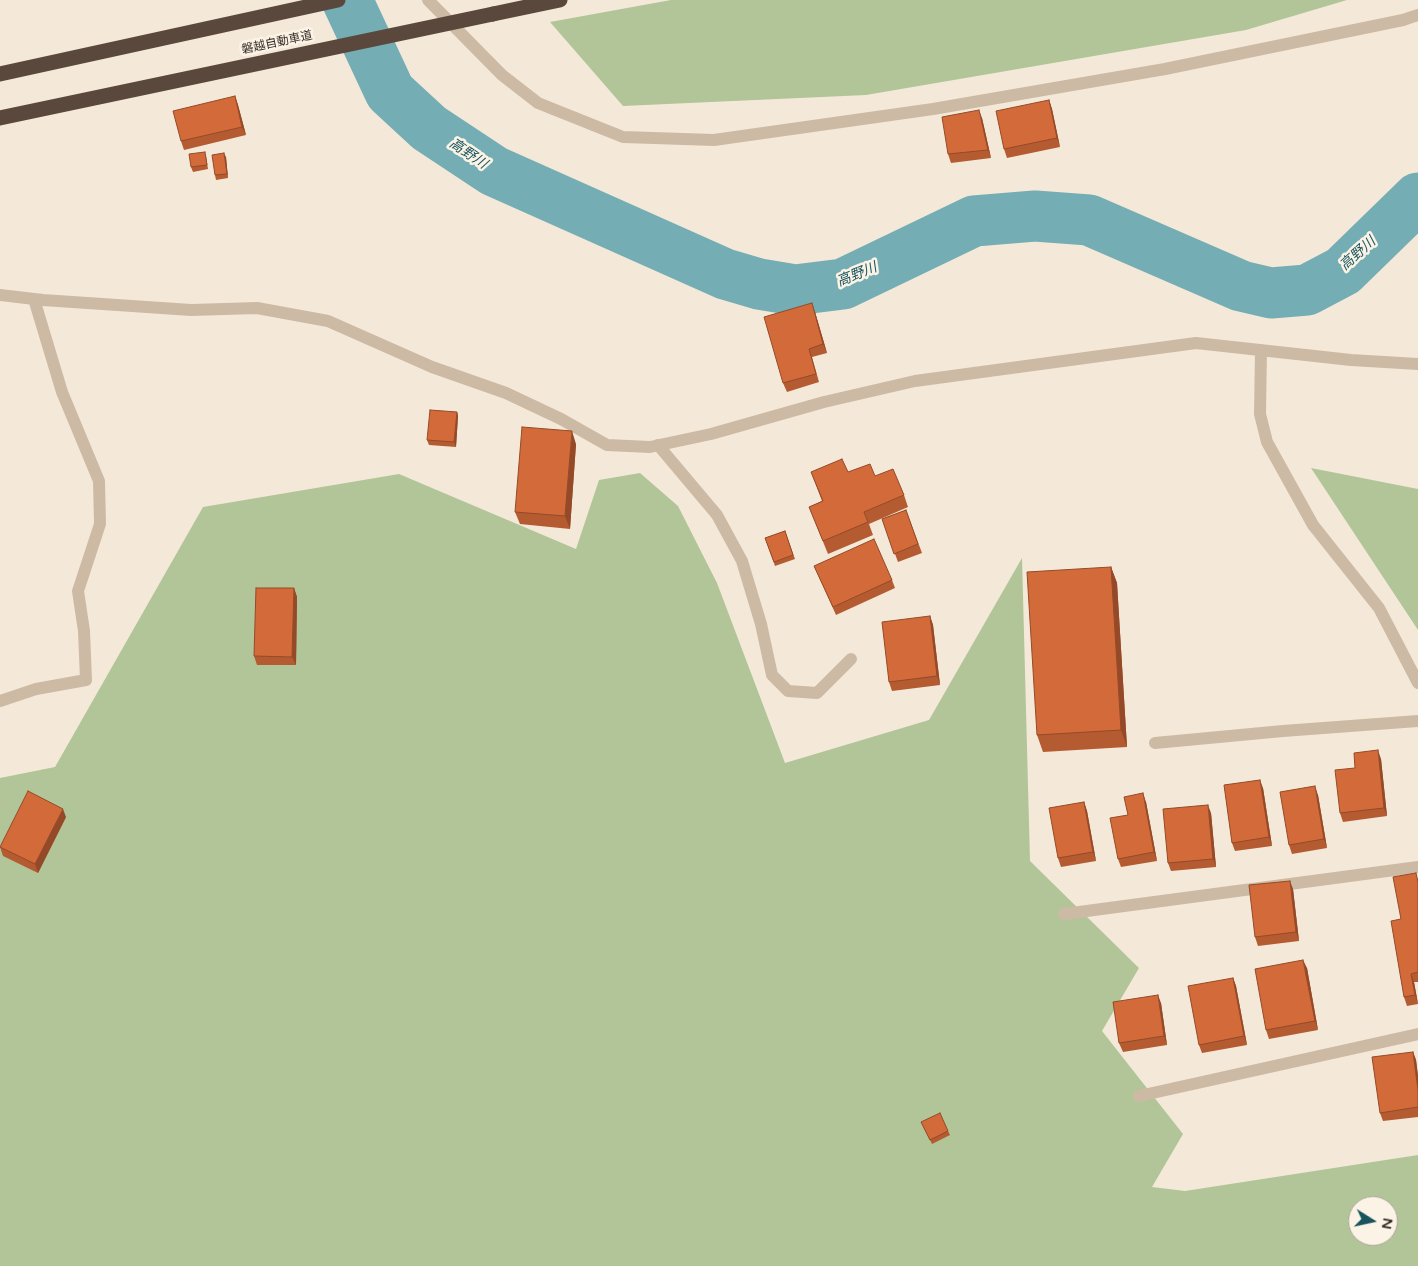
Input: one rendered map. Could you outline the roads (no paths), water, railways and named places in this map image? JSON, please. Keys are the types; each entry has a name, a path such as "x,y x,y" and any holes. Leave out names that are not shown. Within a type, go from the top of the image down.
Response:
{"highway":[{"path":"0,74 338,0"},
{"name":"磐越自動車道","path":"0,118 560,0"}],"street":[{"path":"428,0 502,75 538,103 623,137 714,140 933,109 1165,69 1403,20 1418,15"},
{"path":"0,295 192,310 256,308 328,321 432,367 506,393 561,419 607,445 650,447 711,434 824,402 915,381 1196,344 1351,360 1418,364"},
{"path":"0,701 36,689 86,680 84,631 78,591 100,524 100,481 62,392 34,299"},
{"path":"1261,350 1260,414 1267,442 1313,525 1379,608 1418,683"},
{"path":"658,445 717,515 742,561 761,624 772,675 788,691 817,693 851,659"},
{"path":"1155,743 1283,731 1418,722"},
{"path":"1064,914 1418,868"},
{"path":"1139,1096 1418,1034"}],"waterway":[{"name":"高野川","path":"347,0 390,92 429,128 494,171 725,274 759,284 795,290 843,284 974,221 1035,216 1089,220 1241,286 1271,293 1307,290 1343,271 1418,198"}]}
